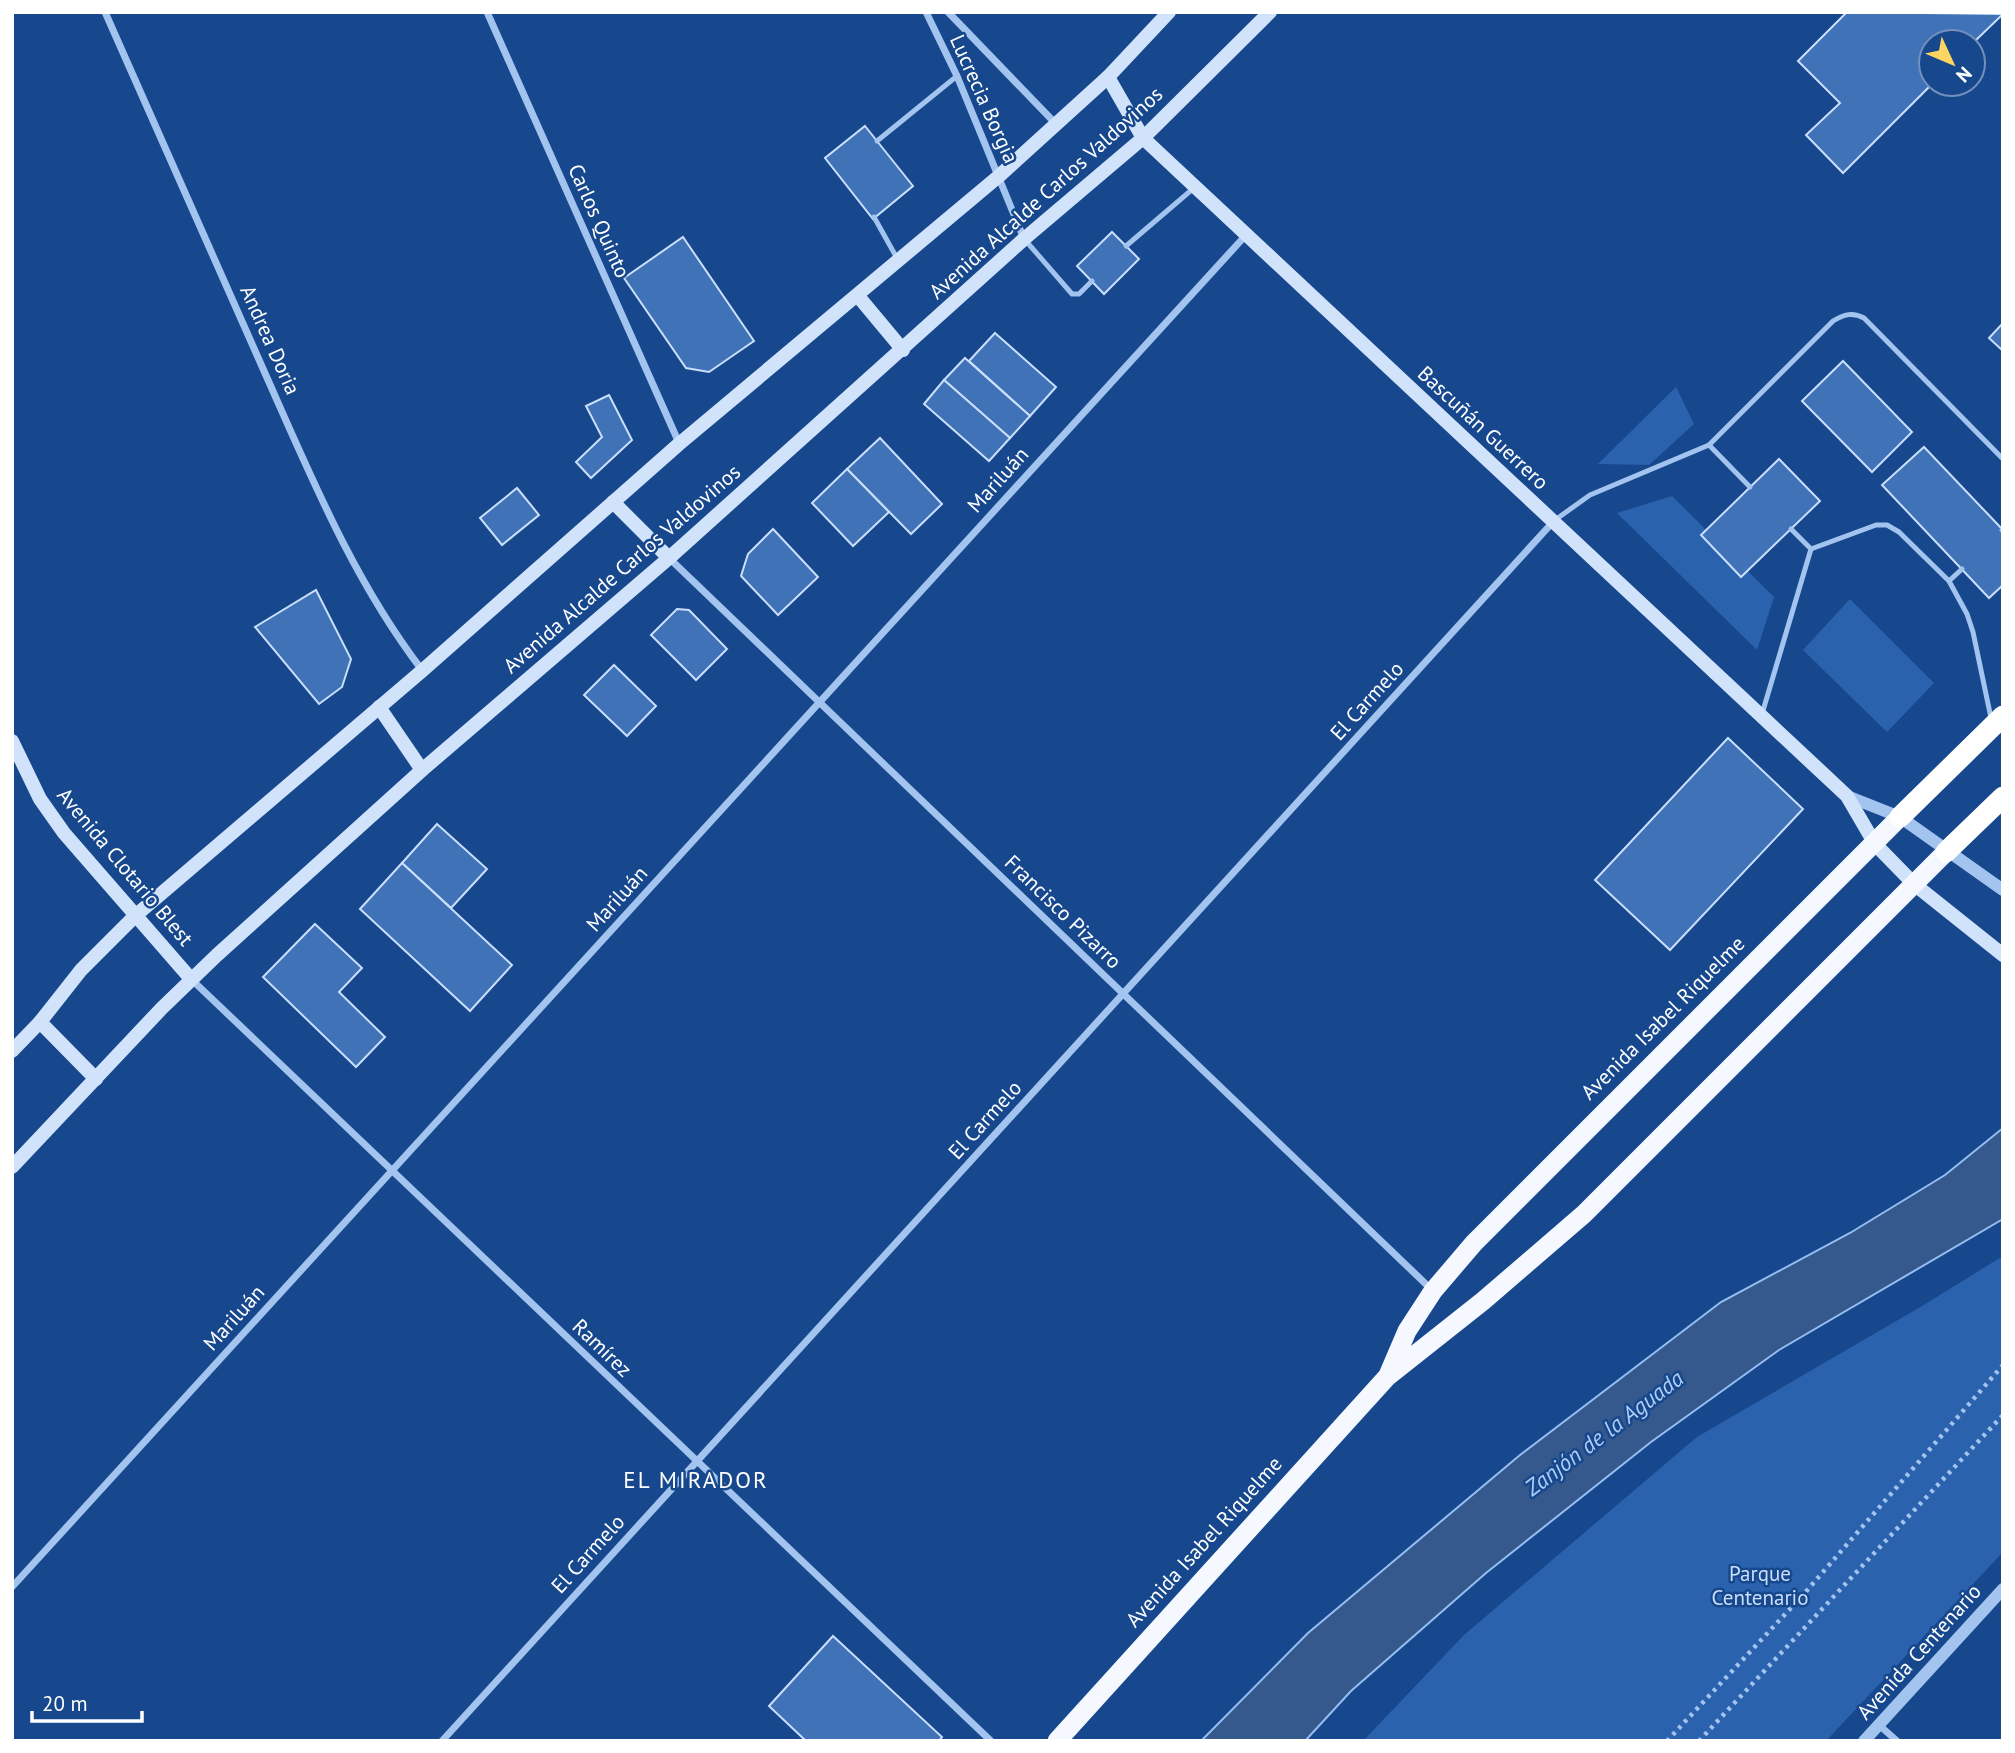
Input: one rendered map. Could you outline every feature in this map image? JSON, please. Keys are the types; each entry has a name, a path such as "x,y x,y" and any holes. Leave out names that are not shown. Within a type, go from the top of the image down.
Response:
{"highway":[{"name":"Avenida Isabel Riquelme","path":"1387,1377 1407,1331 1433,1291 1474,1243 1998,721"},
{"name":"Avenida Isabel Riquelme","path":"1057,1741 1387,1377 1483,1301 1584,1214 2003,797"}],"main road":[{"name":"Avenida Alcalde Carlos Valdovinos","path":"12,1051 40,1022 81,970 135,916 423,670 679,444 999,176 1108,77 1169,12"},
{"name":"Avenida Alcalde Carlos Valdovinos","path":"12,1167 191,979 422,770 669,558 1024,239 1143,138 1270,12"},
{"name":"Bascuñán Guerrero","path":"1108,77 1143,138 1847,796 1875,844 1913,884 2003,955"},
{"path":"858,296 903,350"},
{"path":"613,502 669,558"},
{"path":"379,707 422,770"},
{"name":"Avenida Clotario Blest","path":"12,741 40,799 64,833 191,979"},
{"path":"40,1022 96,1079"}],"street":[{"name":"Andrea Doria","path":"105,12 288,424 358,572 378,609 423,670"},
{"name":"Carlos Quinto","path":"487,12 679,444"},
{"name":"Lucrecia Borgia","path":"926,12 957,76 1024,239"},
{"name":"Lucrecia Borgia","path":"948,12 1057,125"},
{"name":"Mariluán","path":"12,1587 1246,235"},
{"name":"El Carmelo","path":"442,1741 1553,522"},
{"name":"Francisco Pizarro","path":"669,558 1433,1291"},
{"name":"Bascuñán Guerrero","path":"1847,796 1900,817 2003,890"},
{"name":"Ramírez","path":"191,979 990,1741"},
{"name":"Avenida Centenario","path":"1864,1741 2003,1589"},
{"path":"1879,1725 1897,1741"}],"lane":[{"path":"877,141 957,76"},
{"path":"1126,246 1195,187"},
{"path":"874,217 898,262"},
{"path":"1024,239 1072,294 1079,294 1092,281"},
{"path":"1553,522 1590,495 1709,445 1842,315 1853,314 1864,318 2003,459"},
{"path":"1709,445 1750,487"},
{"path":"1811,549 1876,525 1887,525 1899,532 1949,581 1968,614 1998,721"},
{"path":"1791,529 1811,549"},
{"path":"1761,716 1811,549"},
{"path":"1949,581 1962,569"}],"path":[{"path":"1667,1741 1803,1595 2003,1365"},
{"path":"1699,1741 2003,1415"}],"green space":[{"path":"1676,387 1694,424 1649,465 1598,464"},
{"path":"1672,496 1774,597 1757,650 1617,513"},
{"path":"1850,599 1934,683 1887,732 1803,650"},
{"name":"Parque Centenario","path":"2003,1256 2003,1552 1826,1741 1363,1741 1464,1635 1697,1437"}],"water":[{"name":"Zanjón de la Aguada","path":"2003,1128 2003,1219 1779,1350 1651,1442 1486,1573 1351,1691 1305,1741 1201,1741 1308,1633 1520,1455 1721,1302 1850,1233 1945,1175"}],"building":[{"path":"1847,12 2003,14 1987,29 1917,28 1918,98 1843,173 1806,135 1840,103 1798,61"},
{"path":"865,126 913,186 873,219 825,158"},
{"path":"1112,232 1139,259 1104,294 1077,266"},
{"path":"683,237 754,341 709,372 686,368 624,278"},
{"path":"2003,323 2003,351 1989,338"},
{"path":"995,333 1056,387 1030,416 969,361"},
{"path":"965,358 1030,416 1010,438 944,380"},
{"path":"1843,361 1912,432 1872,472 1802,401"},
{"path":"944,380 1010,438 989,461 924,404"},
{"path":"609,395 632,440 591,478 576,462 602,437 586,406"},
{"path":"880,438 942,504 911,534 847,469"},
{"path":"1924,447 2003,530 2003,585 1989,598 1882,485"},
{"path":"1779,459 1820,501 1741,577 1701,535"},
{"path":"847,469 889,512 853,546 812,503"},
{"path":"517,488 539,515 502,545 480,518"},
{"path":"773,529 818,577 778,615 741,576 748,554"},
{"path":"316,590 351,659 342,687 319,704 255,627"},
{"path":"677,609 689,610 727,649 696,680 651,635"},
{"path":"614,665 656,706 627,736 584,695"},
{"path":"1728,738 1803,809 1670,950 1595,880"},
{"path":"437,824 487,869 451,908 402,863"},
{"path":"402,863 512,965 470,1011 360,909"},
{"path":"315,924 362,968 339,992 385,1037 356,1067 263,977"},
{"path":"833,1636 942,1737 939,1741 806,1741 769,1706"}],"district":[{"name":"EL MIRADOR","path":"696,1480"}]}
